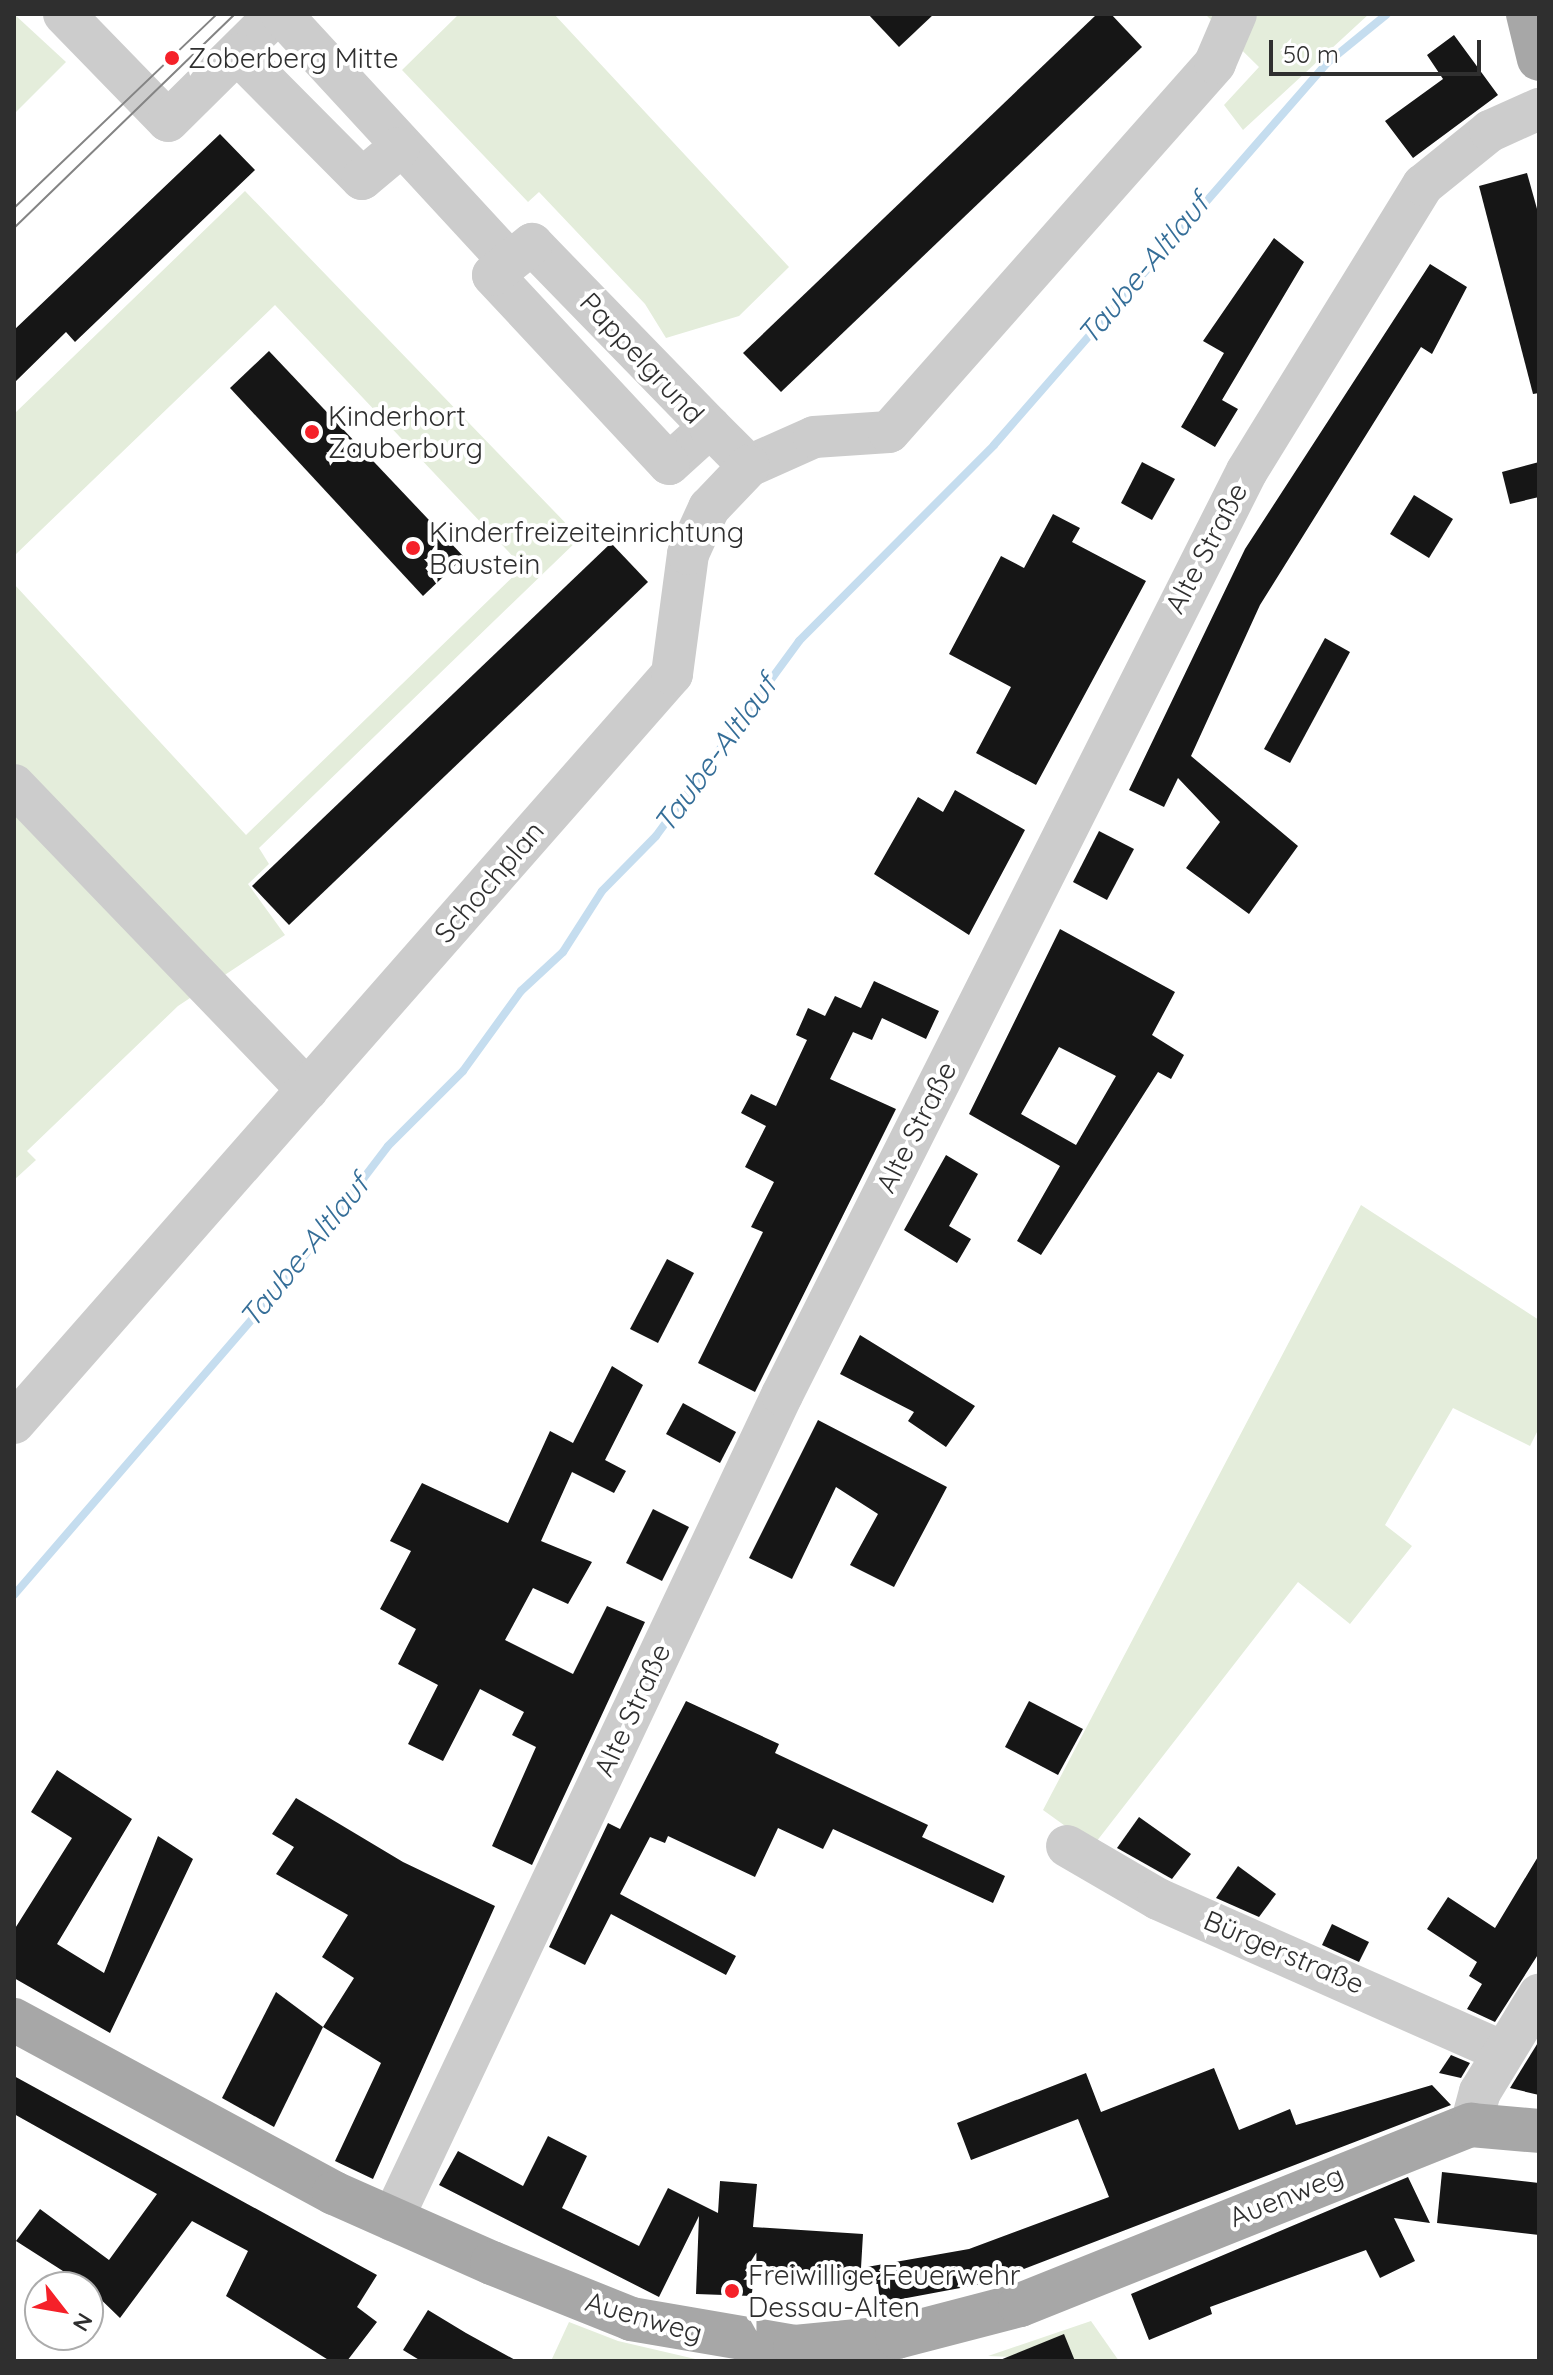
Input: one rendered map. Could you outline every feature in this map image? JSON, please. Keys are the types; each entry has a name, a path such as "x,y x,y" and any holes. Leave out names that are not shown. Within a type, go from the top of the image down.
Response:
{"main road":[{"path":"1528,14 1539,59"},
{"name":"Auenweg","path":"14,2020 392,2220 631,2319 754,2352 846,2345 995,2313 1471,2125 1539,2131"}],"street":[{"path":"64,14 168,121 279,14 396,134 399,148 506,258"},
{"path":"710,427 749,466 814,437 889,432 1215,63 1236,14"},
{"path":"238,54 362,179 399,148"},
{"name":"Alte Straße","path":"392,2220 782,1395 1247,471 1423,185 1490,131 1539,109"},
{"name":"Pappelgrund","path":"532,244 710,427 669,464 493,275 506,258 532,244"},
{"name":"Schochplan","path":"14,1423 672,674 688,554 709,508 749,466"},
{"path":"14,785 307,1090"},
{"name":"Bürgerstraße","path":"1067,1846 1158,1899 1504,2052"},
{"path":"1471,2125 1504,2052 1539,1995"}],"green space":[{"path":"14,14 66,62 14,114"},
{"path":"459,14 554,14 789,267 739,316 666,338 645,304 539,192 528,202 402,70"},
{"path":"1205,14 1369,14 1243,130 1224,105 1259,67"},
{"path":"245,191 580,538 259,848 269,864 248,884 285,935 178,1006 27,1151 36,1160 14,1180 14,584 246,835 523,567 275,305 14,556 14,414"},
{"path":"1361,1205 1539,1320 1539,1428 1530,1446 1453,1408 1385,1525 1412,1546 1350,1624 1298,1582 1093,1846 1043,1810"},
{"path":"1091,2321 1119,2361 988,2356"},
{"path":"569,2322 618,2341 704,2361 551,2361"}],"building":[{"path":"868,14 934,14 899,47"},
{"path":"1097,14 1111,14 1142,47 781,392 743,353"},
{"path":"1454,35 1498,95 1413,158 1385,121 1443,79 1427,55"},
{"path":"220,134 255,170 75,342 66,332 14,383 14,330"},
{"path":"1527,173 1539,216 1539,393 1533,394 1479,186"},
{"path":"1274,238 1304,262 1222,400 1238,409 1215,447 1181,427 1224,353 1203,341"},
{"path":"1430,264 1467,287 1432,354 1421,347 1260,605 1191,756 1298,846 1249,914 1186,868 1220,822 1178,778 1164,807 1129,790 1245,549"},
{"path":"269,351 464,557 423,596 230,388"},
{"path":"1142,462 1175,479 1152,520 1121,503"},
{"path":"1539,462 1539,497 1510,504 1502,472"},
{"path":"1414,495 1453,519 1429,558 1390,534"},
{"path":"1053,514 1080,528 1072,542 1146,581 1036,785 976,753 1011,687 949,654 1001,556 1024,568"},
{"path":"611,543 648,582 289,925 252,886"},
{"path":"1325,638 1350,652 1290,763 1264,749"},
{"path":"955,790 1025,830 969,935 874,874 918,797 943,812"},
{"path":"1099,831 1134,849 1107,900 1073,882"},
{"path":"1060,929 1175,992 1152,1035 1184,1055 1171,1079 1158,1072 1041,1255 1017,1241 1060,1166 969,1114","holes":["1059,1047 1116,1076 1076,1145 1021,1114"]},
{"path":"874,981 939,1011 926,1039 882,1018 872,1040 853,1032 830,1079 896,1109 755,1392 698,1363 763,1232 751,1227 774,1182 745,1167 766,1126 741,1113 751,1094 776,1106 807,1040 796,1035 808,1008 825,1016 835,996 861,1008"},
{"path":"946,1155 978,1174 949,1226 971,1239 957,1263 904,1230"},
{"path":"667,1259 694,1273 658,1343 630,1329"},
{"path":"860,1335 975,1406 946,1447 908,1421 914,1412 840,1374"},
{"path":"612,1366 643,1385 605,1460 626,1471 614,1493 572,1472 541,1541 592,1562 568,1604 533,1588 505,1640 573,1674 607,1606 645,1622 532,1865 492,1846 536,1747 512,1735 524,1712 480,1689 443,1761 408,1744 438,1685 398,1664 416,1629 380,1609 411,1551 390,1541 422,1483 508,1523 550,1431 573,1443"},
{"path":"683,1403 736,1432 720,1463 666,1434"},
{"path":"818,1420 947,1487 894,1587 850,1565 878,1514 836,1487 792,1579 749,1558"},
{"path":"653,1509 689,1527 662,1581 626,1563"},
{"path":"686,1701 779,1744 775,1753 928,1825 922,1837 1005,1876 993,1903 833,1829 823,1849 778,1828 755,1877 668,1836 665,1843 650,1837 620,1894 736,1956 726,1975 611,1914 585,1965 549,1947 608,1823 620,1829"},
{"path":"1029,1701 1083,1729 1058,1775 1005,1747"},
{"path":"57,1770 132,1819 57,1944 104,1973 158,1836 193,1859 110,2033 14,1978 14,1930 72,1838 31,1812"},
{"path":"296,1798 403,1862 495,1906 373,2179 335,2161 381,2063 323,2027 354,1978 322,1957 348,1915 276,1874 294,1847 272,1834"},
{"path":"1139,1817 1191,1854 1172,1879 1117,1848"},
{"path":"1539,1855 1539,1953 1495,2022 1467,2009 1482,1984 1469,1976 1477,1962 1427,1929 1448,1897 1495,1928"},
{"path":"1238,1866 1276,1894 1259,1917 1216,1898"},
{"path":"1332,1924 1369,1942 1359,1962 1322,1945"},
{"path":"276,1992 323,2027 274,2127 222,2098"},
{"path":"1539,2041 1539,2095 1510,2088"},
{"path":"1451,2055 1470,2063 1461,2078 1439,2073"},
{"path":"1214,2068 1239,2130 1290,2109 1296,2125 1432,2085 1451,2105 987,2283 880,2303 878,2284 753,2275 752,2296 696,2294 699,2216 659,2297 439,2185 458,2151 523,2186 548,2136 587,2156 562,2208 639,2246 668,2188 718,2213 720,2181 757,2184 753,2227 863,2234 861,2268 969,2249 1109,2197 1078,2119 971,2160 957,2123 1086,2073 1101,2112"},
{"path":"14,2076 377,2275 357,2307 377,2322 347,2361 330,2361 226,2296 248,2251 192,2221 120,2318 104,2302 104,2271 63,2271 16,2241 40,2209 109,2260 157,2194 14,2114"},
{"path":"1442,2172 1539,2183 1539,2235 1437,2223"},
{"path":"1408,2177 1430,2223 1394,2218 1415,2261 1380,2278 1366,2250 1210,2307 1212,2314 1149,2340 1131,2294"},
{"path":"428,2310 517,2361 421,2361 403,2350"},
{"path":"1064,2334 1075,2361 1000,2360"}],"waterway":[{"name":"Taube-Altlauf","path":"14,1595 286,1280 388,1146 463,1071 521,991 563,952 602,891 656,836 799,641 994,445 1327,63 1387,14"}],"tram line":[{"path":"14,208 217,14"},
{"path":"14,228 235,14"}],"place":[{"name":"Zoberberg Mitte","path":"172,58"},
{"name":"Kinderhort Zauberburg","path":"312,432"},
{"name":"Kinderfreizeiteinrichtung Baustein","path":"413,548"},
{"name":"Freiwillige Feuerwehr Dessau-Alten","path":"732,2291"}]}
